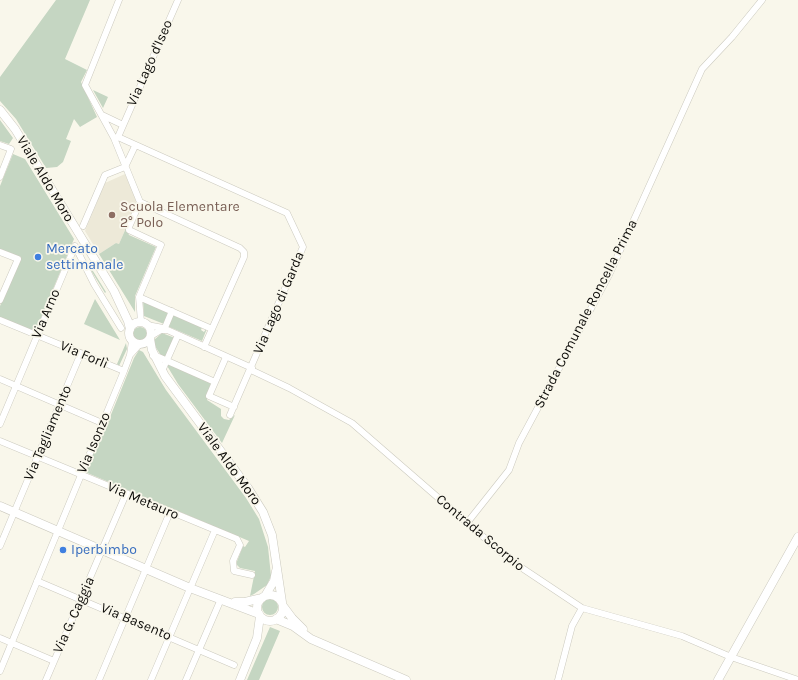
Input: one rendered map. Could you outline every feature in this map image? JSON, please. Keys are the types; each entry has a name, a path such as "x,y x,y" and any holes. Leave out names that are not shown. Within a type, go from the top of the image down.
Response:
{"main road":[{"name":"Viale Aldo Moro","path":"0,110 23,141 114,291 130,314 151,330 150,338 153,356"},
{"name":"Viale Aldo Moro","path":"114,291 128,321 126,329 129,335 153,356 163,373 258,503 269,525 277,558 282,614 274,620 257,638"},
{"path":"126,329 134,324 143,323"},
{"path":"138,343 150,338"},
{"path":"0,506 190,588 260,615 265,620 274,620 293,626 311,639 406,680"},
{"path":"718,680 798,537"},
{"name":"Viale Aldo Moro","path":"240,680 257,638 260,615 257,606 275,578 277,558"},
{"path":"221,599 241,602 276,596 292,618 324,645"}],"street":[{"path":"119,0 85,86 116,138 125,167 140,202 240,248 244,252 244,257 204,347"},
{"name":"Via Lago d'Iseo","path":"116,138 178,0"},
{"name":"Strada Comunale Roncella Prima","path":"467,523 509,470 522,437 609,276 702,69 732,37 762,0"},
{"path":"102,115 123,125"},
{"name":"Via Lago di Garda","path":"116,138 287,212 303,248 230,415"},
{"path":"0,145 11,149 0,177"},
{"path":"83,226 106,175 125,167 135,146"},
{"path":"140,202 129,226 129,230 161,245 139,297 143,323"},
{"name":"Via Arno","path":"0,424 75,246 94,284 126,329"},
{"path":"0,252 18,259 0,300"},
{"path":"139,297 212,329"},
{"path":"150,338 165,330 172,311"},
{"name":"Via Forlì","path":"0,320 124,372"},
{"name":"Contrada Scorpio","path":"143,323 178,335 226,357 289,388 352,423 520,567 582,608 682,636 731,657 798,680"},
{"path":"163,373 166,360 178,335"},
{"name":"Via Isonzo","path":"0,671 130,355 138,343"},
{"name":"Via Tagliamento","path":"0,546 81,353"},
{"path":"153,356 166,360 215,382"},
{"path":"226,357 209,396 234,407"},
{"path":"0,379 102,423"},
{"name":"Via Metauro","path":"0,441 216,530 239,541 240,545 233,561 234,571 252,575"},
{"name":"Via G. Caggia","path":"46,680 82,600 126,494"},
{"path":"99,680 170,512"},
{"path":"151,680 216,530"},
{"name":"Via Basento","path":"37,580 234,665"},
{"path":"186,680 221,599"},
{"path":"558,680 572,626 582,608"},
{"path":"0,638 54,661"}],"shaded area":[{"name":"Scuola Elementare 2° Polo","path":"125,174 137,202 119,244 116,243 99,254 85,231 105,183"}],"green space":[{"path":"56,0 90,0 65,59 87,70 81,82 97,117 80,127 74,119 66,139 71,141 63,162 57,167 46,168 16,119 0,101 0,77"},
{"path":"93,90 108,97 103,108"},
{"path":"0,120 13,138 9,144 0,141"},
{"path":"13,154 25,159 74,239 35,332 0,318 0,306 21,257 0,249 0,186"},
{"path":"126,228 129,235 156,247 135,296 135,312 99,254 116,243 119,244"},
{"path":"88,263 106,292 105,293 87,264"},
{"path":"95,299 120,340 84,324"},
{"path":"143,300 170,311 164,324 144,316"},
{"path":"173,313 203,325 201,330 204,332 206,329 206,331 202,341 167,326"},
{"path":"140,327 145,329 147,334 145,339 140,341 135,339 133,334 135,329"},
{"path":"162,333 175,338 166,359 162,357 153,343 154,340"},
{"path":"126,343 127,349 119,366 117,364"},
{"path":"139,350 143,352 166,390 246,498 259,519 268,547 271,576 267,585 250,596 255,571 240,568 236,564 243,546 245,547 249,541 85,472 108,422 134,358"},
{"path":"166,364 214,382 207,400 221,409 221,416 224,419 229,420 235,415 222,443 178,384"},
{"path":"270,599 276,601 278,607 276,613 270,615 264,613 262,607 264,601"},
{"path":"270,627 280,631 259,680 247,680"}],"place":[{"name":"Scuola Elementare 2° Polo","path":"112,215"},
{"name":"Mercato settimanale","path":"38,257"},
{"name":"Iperbimbo","path":"63,550"}]}
